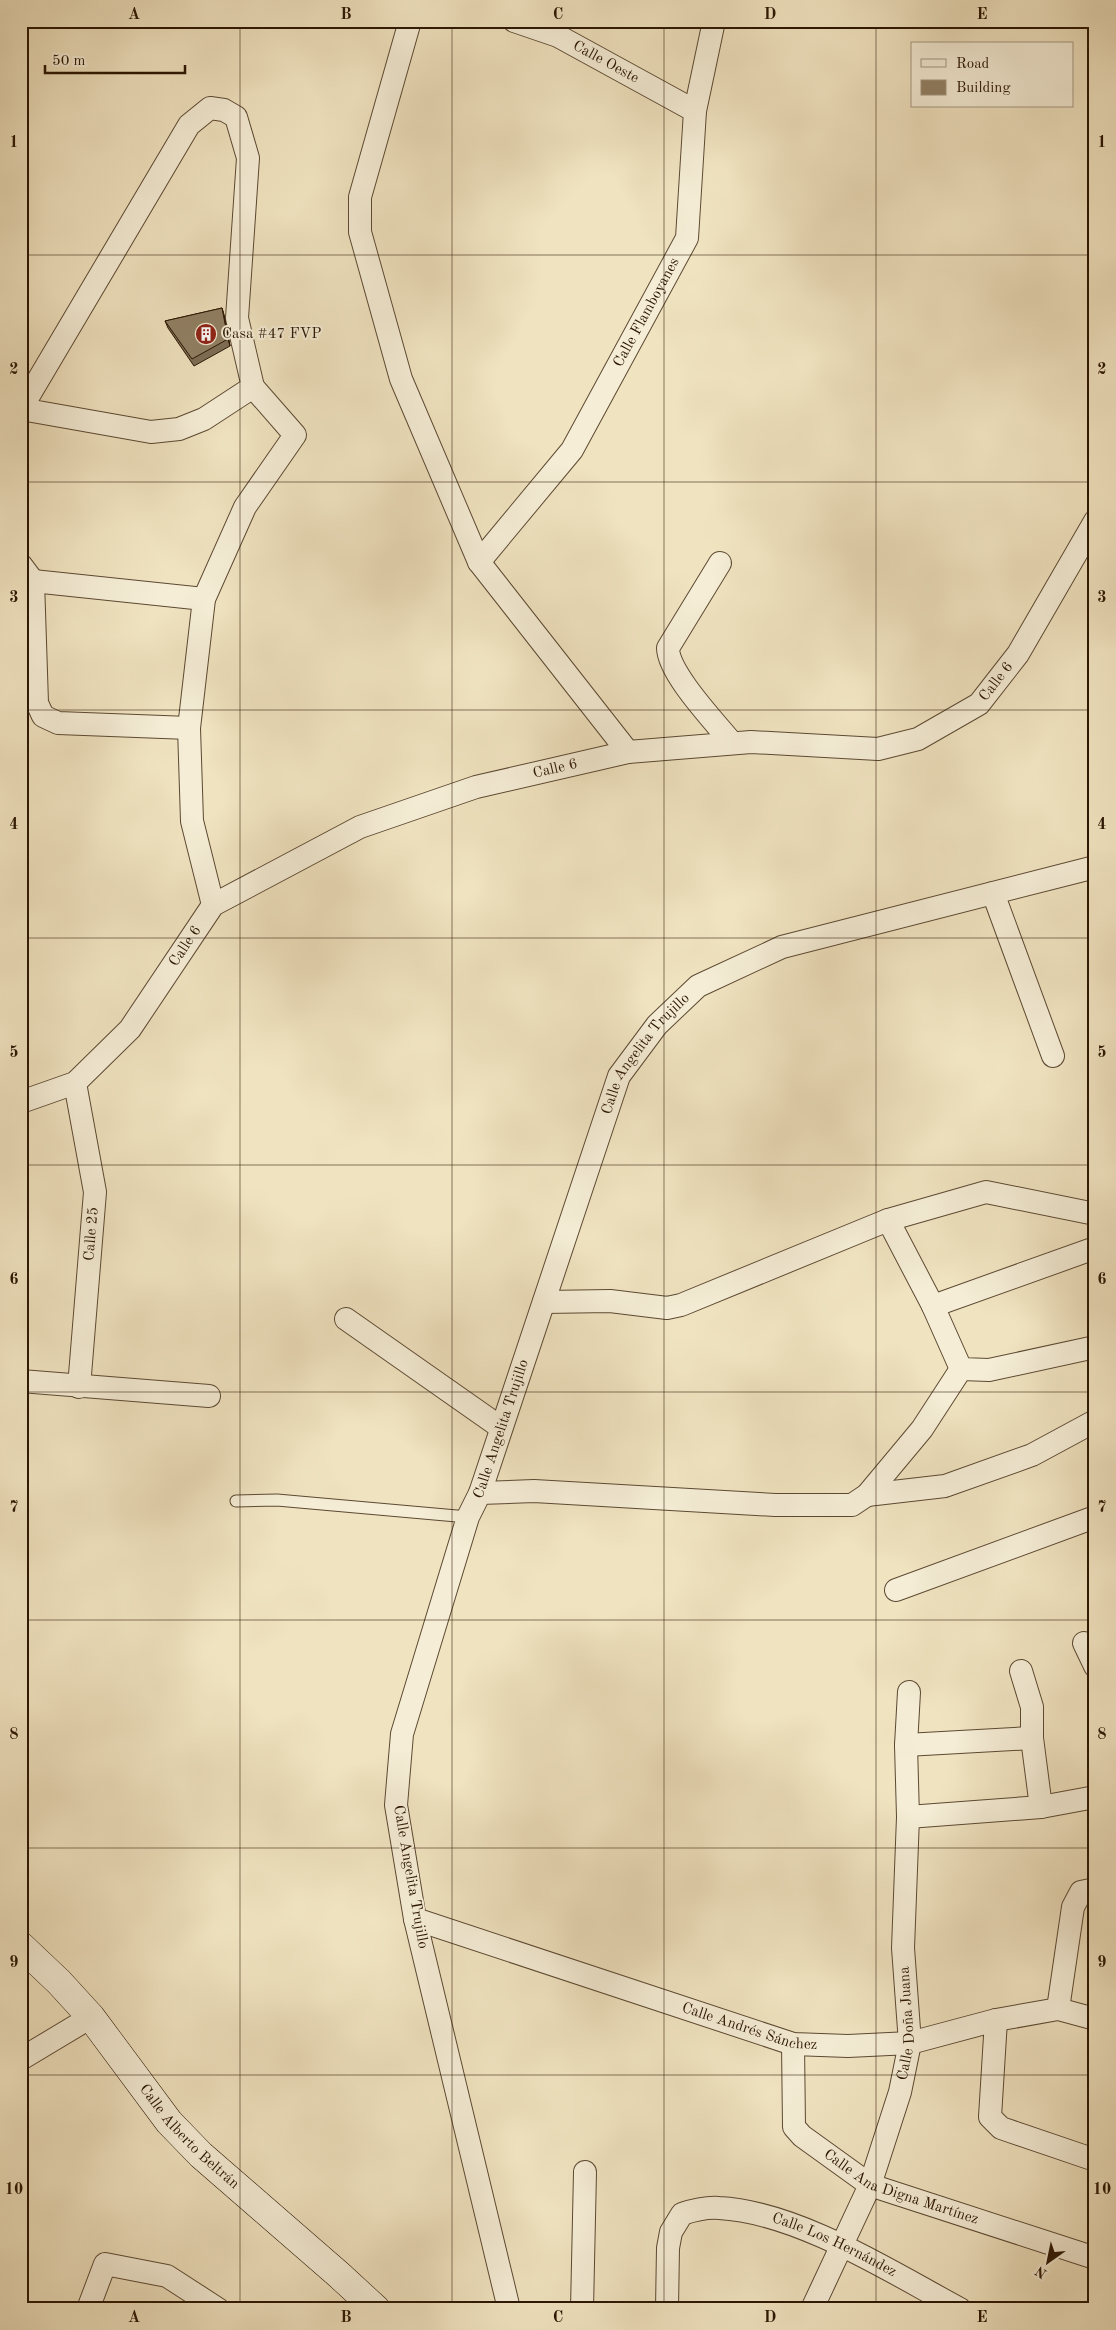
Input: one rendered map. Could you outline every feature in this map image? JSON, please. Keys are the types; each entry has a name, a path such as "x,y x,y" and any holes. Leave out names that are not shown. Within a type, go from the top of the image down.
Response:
{"main road":[{"name":"Calle Alberto Beltrán","path":"21,1946 90,2017 169,2122 201,2155 376,2309"}],"street":[{"path":"410,21 360,197 360,232 401,379 478,562 628,752"},
{"name":"Calle Oeste","path":"514,21 558,36 695,110"},
{"name":"Calle Flamboyanes","path":"478,562 572,450 687,238 695,110 714,21"},
{"path":"213,905 192,821 189,728 204,599 246,507 295,435 252,387 237,318 248,158 236,117 224,110 210,108 189,126 21,409 151,432 179,429 204,419 252,387"},
{"name":"Calle 6","path":"21,1102 75,1083 130,1029 213,905 360,827 476,787 628,752 751,742 878,749 918,739 979,704 1018,654 1095,521"},
{"path":"720,563 671,642 668,648 668,657 684,684 732,743"},
{"path":"189,728 58,723 43,716 37,703 27,573 204,599"},
{"name":"Calle Angelita Trujillo","path":"510,2309 415,1919 396,1805 402,1734 468,1517 480,1493 500,1427 544,1302 619,1076 657,1025 698,986 782,947 1095,867"},
{"path":"993,893 1053,1056"},
{"name":"Calle 25","path":"75,1083 95,1192 79,1387"},
{"path":"544,1302 610,1301 667,1308 828,1246 888,1220 986,1192 1095,1214"},
{"path":"888,1220 933,1306 961,1369"},
{"path":"933,1306 1095,1248"},
{"path":"346,1319 500,1427"},
{"path":"961,1369 990,1370 1095,1347"},
{"path":"480,1493 534,1491 775,1506 852,1505 867,1495 922,1429 961,1369"},
{"path":"21,1381 209,1396"},
{"path":"867,1495 945,1486 1032,1455 1095,1421"},
{"path":"896,1590 1095,1517"},
{"path":"1084,1643 1095,1666"},
{"path":"1021,1671 1032,1707 1032,1738 1042,1807"},
{"name":"Calle Doña Juana","path":"812,2309 870,2185 900,2092 910,2043 903,1948 908,1817 906,1745 908,1692"},
{"path":"906,1745 1032,1738"},
{"path":"908,1817 1042,1807 1095,1797"},
{"path":"1058,2009 1073,1907 1081,1892 1095,1889"},
{"name":"Calle Andrés Sánchez","path":"415,1919 792,2044 848,2046 910,2043 996,2020 1058,2009 1095,2019"},
{"path":"21,2059 90,2017"},
{"path":"996,2020 990,2116 994,2122 1001,2128 1095,2160"},
{"name":"Calle Ana Digna Martínez","path":"792,2044 794,2127 802,2136 870,2185 1095,2258"},
{"path":"582,2309 585,2172"},
{"name":"Calle Los Hernández","path":"668,2309 668,2248 672,2232 682,2214 700,2208 719,2208 748,2212 798,2227 842,2246 960,2309"},
{"path":"88,2309 105,2264 167,2276 218,2309"}],"lane":[{"path":"236,1501 277,1500 468,1517"}],"building":[{"name":"Casa #47 FVP","path":"222,308 228,339 192,359 165,321"}],"place":[{"name":"Casa #47 FVP","path":"206,334"}]}
